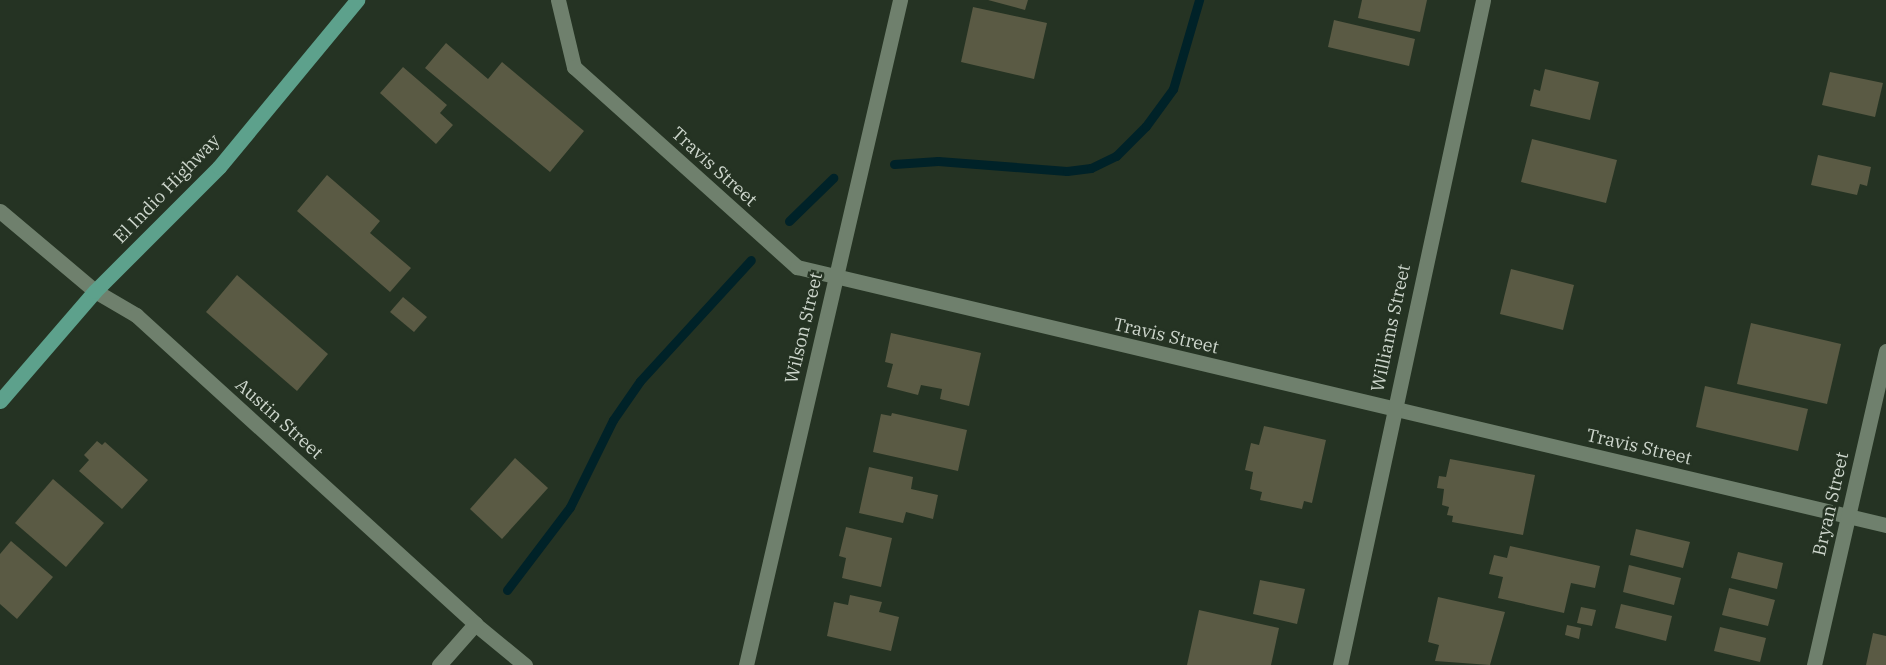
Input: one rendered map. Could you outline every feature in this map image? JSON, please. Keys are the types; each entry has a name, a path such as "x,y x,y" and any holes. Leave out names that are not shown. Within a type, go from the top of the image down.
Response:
{"main road":[{"name":"El Indio Highway","path":"0,400 95,291 219,166 357,0"}],"street":[{"name":"Travis Street","path":"558,0 574,67 797,267 1886,525"},
{"name":"Wilson Street","path":"746,665 900,0"},
{"name":"Williams Street","path":"1340,665 1483,0"},
{"name":"Austin Street","path":"0,211 95,291 136,315 474,624 525,665"},
{"name":"Bryan Street","path":"1814,665 1886,351"},
{"path":"439,665 474,624"}],"building":[{"path":"988,0 1028,0 1025,10"},
{"path":"1362,0 1427,0 1420,32 1358,18"},
{"path":"973,7 1047,23 1034,79 961,62"},
{"path":"1334,20 1415,39 1409,66 1328,47"},
{"path":"446,43 488,79 502,62 584,131 550,172 425,68"},
{"path":"403,67 447,105 440,113 453,125 436,144 380,93"},
{"path":"1545,69 1599,82 1590,120 1530,106 1534,89 1540,91"},
{"path":"1830,72 1883,83 1875,117 1822,105"},
{"path":"1532,139 1617,160 1606,203 1521,182"},
{"path":"1818,155 1871,167 1867,186 1860,184 1857,195 1811,185"},
{"path":"327,175 380,221 370,233 411,268 390,292 297,211"},
{"path":"1511,269 1574,285 1563,330 1500,314"},
{"path":"237,275 328,354 297,391 206,312"},
{"path":"403,297 427,317 414,332 390,312"},
{"path":"1751,323 1841,344 1827,404 1737,384"},
{"path":"891,333 981,353 969,406 940,399 942,389 921,385 918,395 887,387 893,364 885,362"},
{"path":"1705,386 1808,409 1798,451 1696,427"},
{"path":"892,413 967,430 958,471 873,452 881,414 891,416"},
{"path":"1264,426 1326,440 1312,503 1304,501 1302,509 1260,500 1262,492 1250,489 1253,472 1245,470 1251,443 1259,445"},
{"path":"97,441 102,445 105,442 148,480 122,509 79,471 89,460 84,455"},
{"path":"515,458 548,488 502,539 470,509"},
{"path":"1450,459 1535,475 1523,535 1452,522 1453,516 1447,515 1449,507 1442,505 1444,489 1437,488 1439,476 1446,477"},
{"path":"869,467 913,477 911,489 938,495 933,519 906,512 903,523 859,513"},
{"path":"53,479 104,523 66,567 15,523"},
{"path":"846,527 892,538 881,587 842,578 846,558 839,556"},
{"path":"1636,529 1690,542 1683,568 1630,555"},
{"path":"11,541 53,577 17,619 0,604 0,554"},
{"path":"1510,546 1600,566 1595,588 1571,583 1564,613 1498,598 1503,577 1489,574 1494,555 1507,558"},
{"path":"1738,552 1783,563 1777,589 1731,578"},
{"path":"1629,565 1681,578 1674,605 1623,592"},
{"path":"1260,580 1305,589 1297,624 1253,614"},
{"path":"1729,588 1775,600 1768,626 1722,615"},
{"path":"850,595 882,602 879,612 899,617 891,651 827,636 834,602 848,605"},
{"path":"1438,597 1505,612 1490,665 1435,661 1439,645 1428,642"},
{"path":"1621,604 1672,616 1666,641 1615,628"},
{"path":"1581,607 1596,610 1592,626 1577,623"},
{"path":"1199,610 1279,628 1271,665 1187,665"},
{"path":"1567,625 1581,628 1579,639 1565,635"},
{"path":"1720,627 1766,638 1760,662 1714,651"},
{"path":"1873,633 1886,636 1886,665 1866,665"}],"waterway":[{"path":"894,164 938,161 1067,171 1091,168 1116,156 1146,126 1173,89 1199,0"},
{"path":"789,221 833,178"},
{"path":"507,590 570,507 613,420 640,381 751,260"}]}
